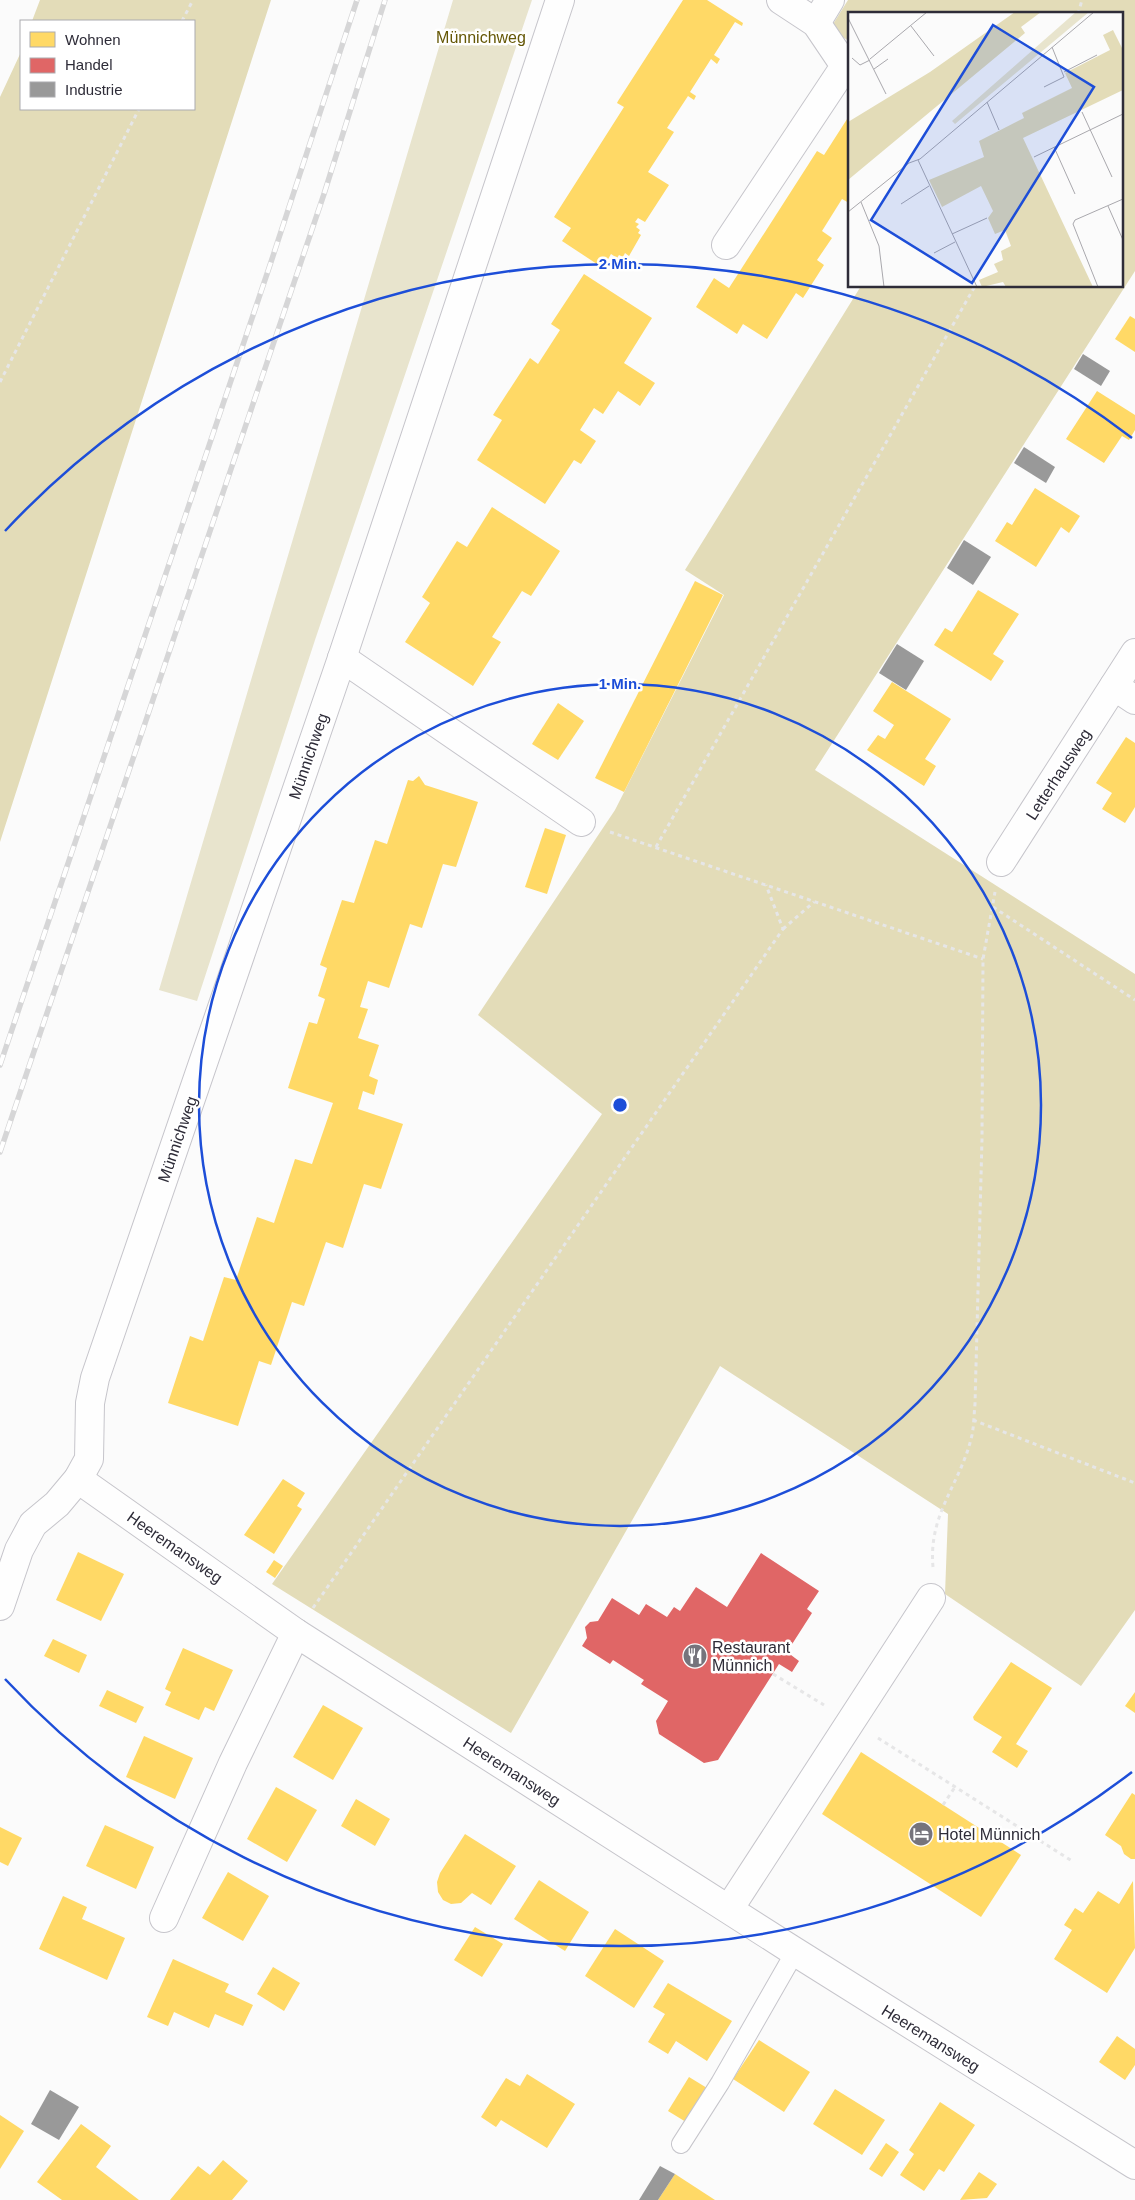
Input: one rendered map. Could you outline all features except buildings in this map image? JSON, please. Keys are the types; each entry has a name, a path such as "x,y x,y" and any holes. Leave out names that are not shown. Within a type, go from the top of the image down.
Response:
{"street":[{"name":"Münnichweg","path":"0,1606 19,1550 33,1524 56,1504 78,1479 89,1459 90,1403 95,1378 342,658 560,0"},
{"path":"726,245 845,66 823,11 781,0"},
{"name":"Letterhausweg","path":"1001,862 1124,693 1135,653"},
{"path":"342,658 582,822"},
{"name":"Heeremansweg","path":"78,1479 296,1633 794,1952 1135,2164"},
{"path":"729,1909 852,1723 931,1598"},
{"path":"164,1918 232,1763 296,1633"}],"lane":[{"path":"681,2144 720,2083 794,1952"}],"path":[{"path":"182,20 192,0"},
{"path":"0,382 138,110"},
{"path":"656,848 974,288"},
{"path":"582,822 983,959"},
{"path":"931,1598 934,1572 932,1547 937,1519 960,1471 972,1435 974,1420 982,1139 983,959 1001,862"},
{"path":"766,885 784,930"},
{"path":"296,1633 784,930 814,902"},
{"path":"992,907 1135,1000"},
{"path":"974,1420 1135,1483"},
{"path":"773,1674 1072,1861"},
{"path":"943,1805 955,1787"}],"green space":[{"name":"Münnichweg","path":"453,0 532,0 315,640 197,1001 159,990"}],"shaded area":[{"path":"40,0 271,0 0,842 0,97 20,54 20,110 195,110 195,20 32,20"},
{"path":"848,0 1135,0 1135,271 815,770 1135,974 1135,1610 1081,1686 945,1594 948,1514 720,1366 511,1733 272,1584 602,1114 478,1015 615,810 724,595 685,570 860,288 1122,288 1122,12 848,12 848,40 830,29"}],"railway":[{"path":"0,1065 271,262 357,0"},
{"path":"0,1152 324,194 385,0"}],"place":[{"name":"Restaurant Münnich","path":"695,1656"},
{"name":"Hotel Münnich","path":"921,1834"}]}
